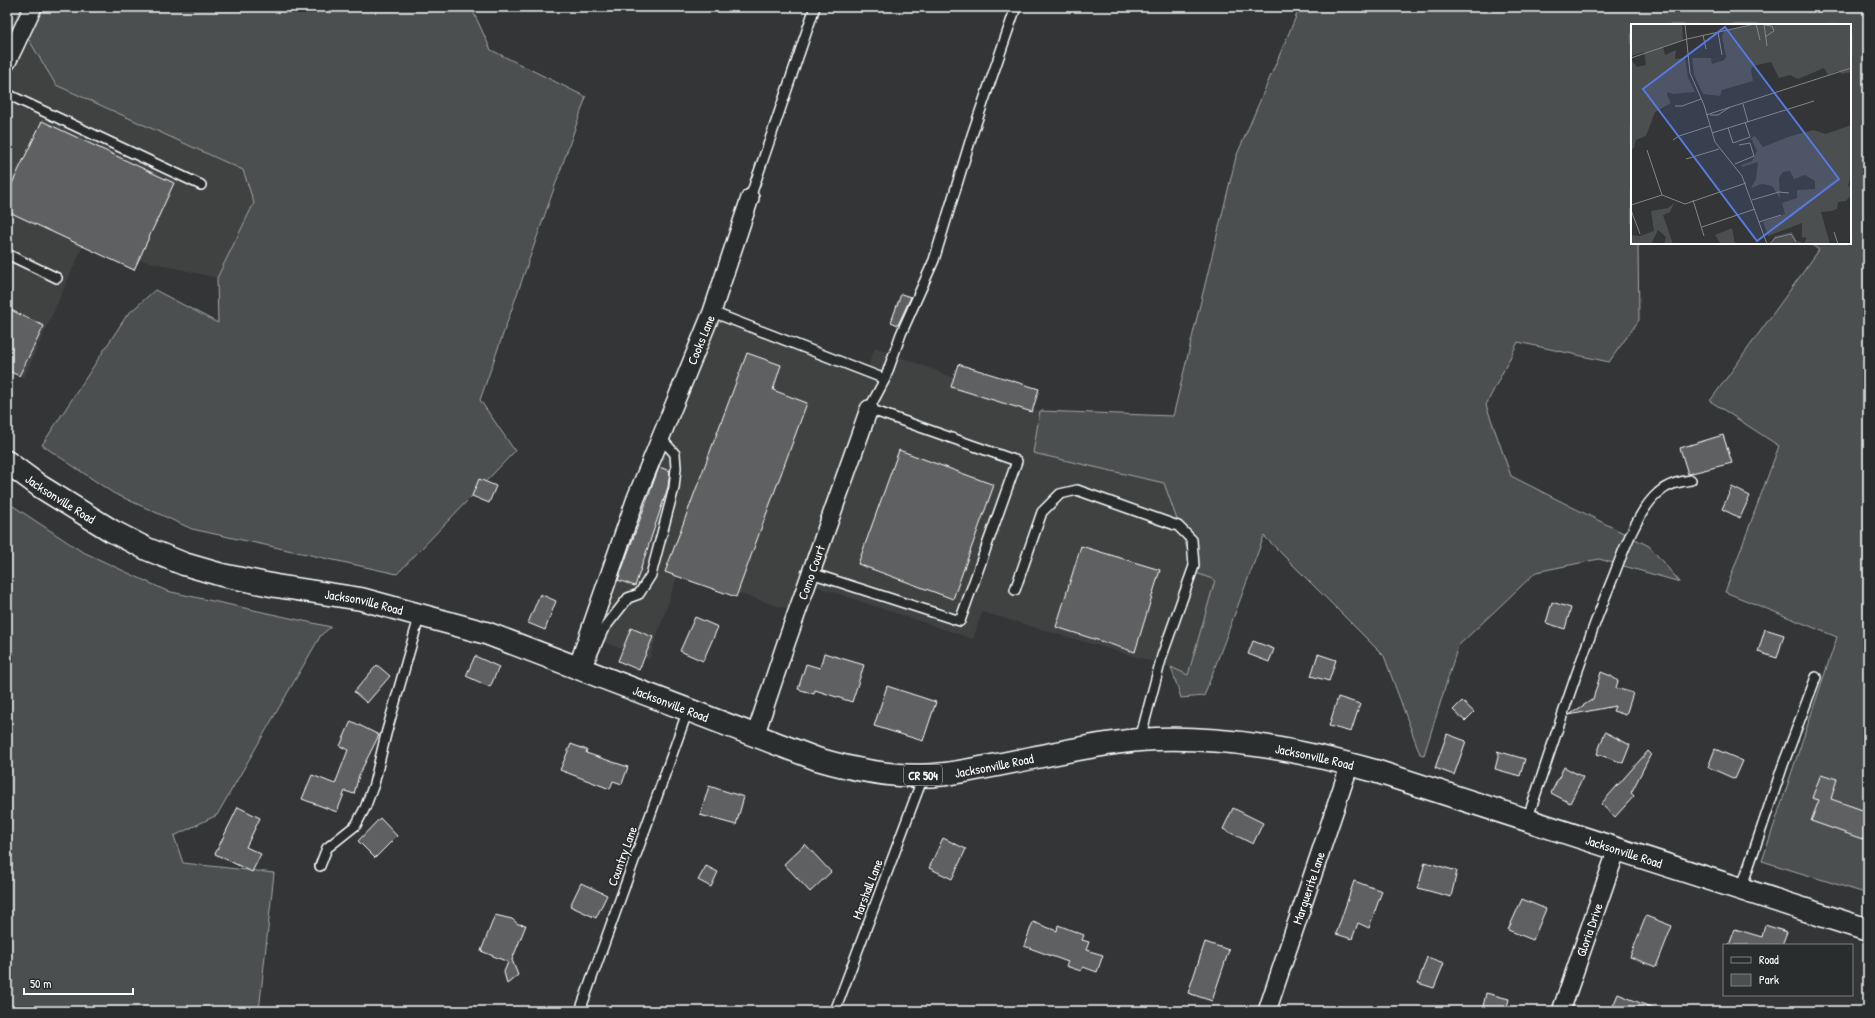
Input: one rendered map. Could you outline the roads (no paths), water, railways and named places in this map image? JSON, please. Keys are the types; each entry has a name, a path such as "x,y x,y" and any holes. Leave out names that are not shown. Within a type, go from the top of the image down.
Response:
{"main road":[{"name":"Jacksonville Road","path":"7,462 48,491 112,532 147,549 184,564 222,575 276,586 361,599 486,633 755,736 846,768 875,773 924,775 945,774 1062,752 1139,740 1229,742 1278,748 1350,764 1868,930"}],"street":[{"path":"7,62 11,42 33,7"},
{"name":"Cooks Lane","path":"581,669 636,498 712,312 750,198"},
{"name":"Como Court","path":"755,736 869,410"},
{"name":"Marguerite Lane","path":"1267,1011 1350,764"},
{"name":"Gloria Drive","path":"1560,1011 1617,849"}],"lane":[{"name":"Cooks Lane","path":"750,198 815,7"},
{"path":"811,573 960,622 1017,461 869,410 885,379 901,334 934,260 972,135 1016,7"},
{"path":"7,94 201,185"},
{"path":"7,254 57,278"},
{"path":"712,312 885,379"},
{"path":"581,669 603,630 628,598 639,594 651,575 674,488 676,468 675,454 660,437"},
{"path":"1527,820 1591,635 1624,550 1641,515 1657,493 1671,484 1691,480"},
{"path":"1015,590 1042,512 1060,494 1077,490 1178,526 1192,540 1194,566 1162,656 1139,740"},
{"path":"320,866 327,848 356,825 365,808 374,784 386,734 420,614"},
{"path":"1741,889 1783,766 1816,677"},
{"name":"Country Lane","path":"580,1011 688,710"},
{"name":"Marshall Lane","path":"835,1011 924,775"}]}
